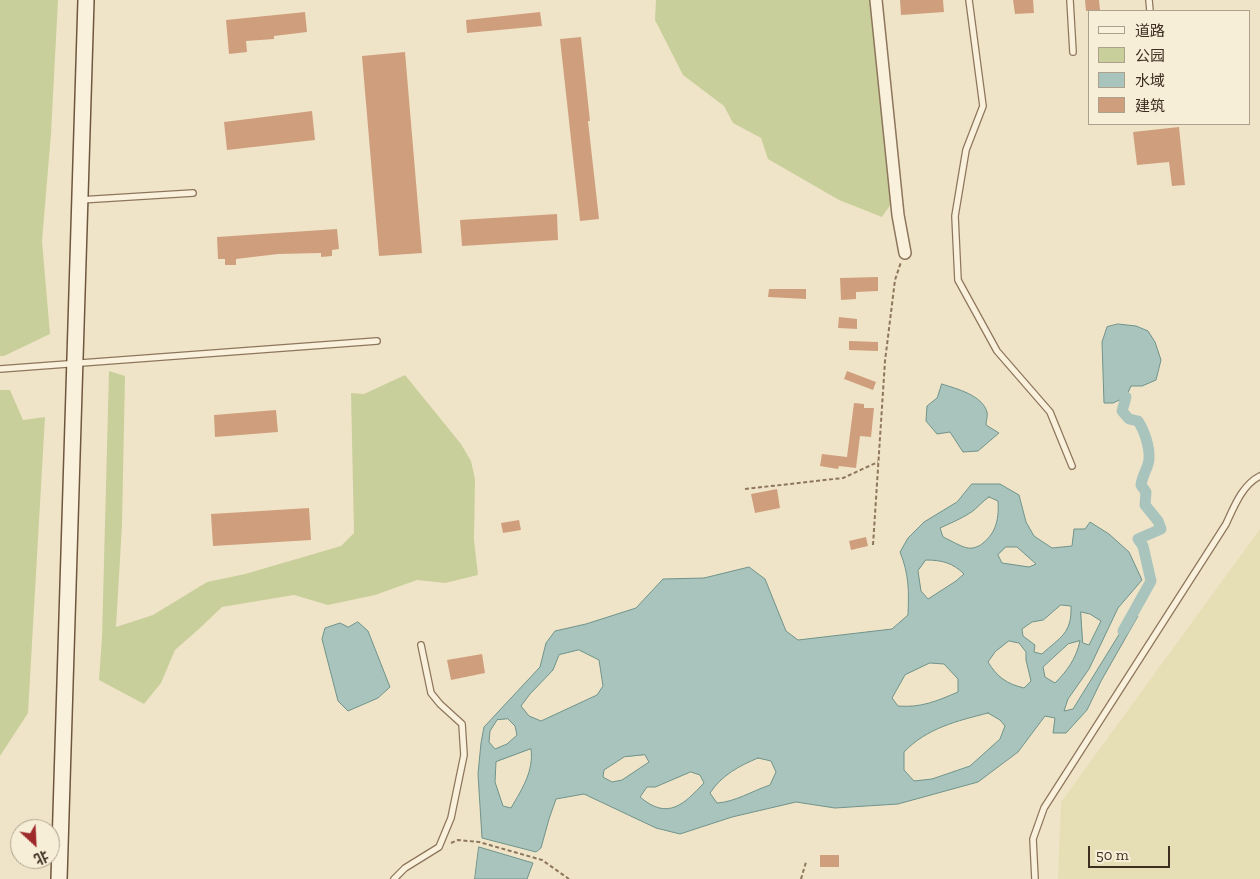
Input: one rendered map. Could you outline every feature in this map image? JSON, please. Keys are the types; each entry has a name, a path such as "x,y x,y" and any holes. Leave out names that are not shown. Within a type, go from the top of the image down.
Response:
{"street":[{"path":"59,879 86,0"},
{"path":"876,0 898,215 905,252"}],"lane":[{"path":"969,0 983,106 966,150 955,216 958,280 998,351 1050,412 1072,466"},
{"path":"1070,0 1074,52"},
{"path":"80,200 193,193"},
{"path":"0,369 377,341"},
{"path":"1035,879 1033,839 1044,808 1226,524 1240,494 1260,476"},
{"path":"394,879 405,868 439,847 451,818 464,755 462,724 431,693 421,645"}],"path":[{"path":"872,545 885,361 895,280 905,252"},
{"path":"745,488 842,478 878,462"},
{"path":"439,847 458,840 479,842 542,860 569,879"},
{"path":"801,879 806,862"}],"shaded area":[{"path":"1260,529 1260,879 1058,879 1061,802"}],"green space":[{"path":"0,0 58,0 51,134 42,241 50,334 4,356 0,356"},
{"path":"656,0 871,0 893,201 882,217 839,200 768,159 761,138 733,123 724,106 683,75 655,20"},
{"path":"109,371 125,376 122,525 116,627 153,615 207,582 245,574 341,546 354,533 351,393 364,394 405,375 461,444 471,461 475,479 474,540 478,575 445,583 417,580 375,595 328,605 294,595 222,607 175,650 161,683 144,704 99,680 102,637"},
{"path":"0,390 10,390 23,420 45,417 28,713 0,756"}],"water":[{"path":"1118,324 1136,326 1148,331 1155,342 1161,360 1156,380 1142,386 1131,386 1126,397 1113,403 1104,403 1102,342 1107,327"},
{"path":"942,384 962,391 980,401 987,412 986,425 999,433 978,451 963,452 950,432 937,434 926,421 927,406 937,398"},
{"path":"972,484 1000,484 1019,495 1026,522 1034,536 1052,548 1072,546 1074,529 1085,529 1090,522 1109,534 1129,552 1142,580 1118,608 1089,669 1068,699 1064,711 1073,709 1128,620 1138,616 1101,681 1087,710 1066,733 1053,733 1055,718 1045,716 1018,752 978,782 898,804 835,808 796,802 732,817 680,834 656,828 584,794 556,799 541,848 536,852 482,838 478,774 484,727 540,667 546,643 555,631 586,624 636,608 663,579 704,578 749,567 765,579 786,631 798,640 892,629 908,615 908,583 900,552 908,538 924,522 957,502","holes":["989,497 998,501 997,518 994,529 988,539 976,547 968,548 943,537 940,528 973,511","1006,547 1017,547 1036,564 1029,567 1002,563 998,555","926,560 947,563 956,567 964,574 928,599 921,591 918,571","1061,605 1071,606 1071,615 1064,634 1042,654 1034,652 1035,645 1023,636 1022,629 1032,622 1043,620","1081,612 1090,614 1101,621 1089,645 1083,643","1009,641 1019,643 1026,652 1031,681 1024,688 1018,686 1003,679 988,662 995,652","1080,641 1070,664 1055,683 1045,677 1043,667 1068,644","579,650 599,660 603,686 597,695 541,721 529,716 521,706 553,670 559,655","930,663 944,664 958,679 958,692 922,705 898,706 892,698 905,675","988,713 1000,720 1005,726 1000,739 970,766 932,779 914,781 904,770 904,752 922,737 943,726","508,719 515,726 517,735 507,744 495,749 489,742 490,731 497,720","531,749 531,765 523,787 511,808 503,806 495,782 496,762","645,755 649,762 622,780 612,782 603,777 604,770 624,757","758,758 771,761 776,772 770,785 737,798 717,803 710,793 725,776","691,772 700,775 704,783 682,803 667,809 659,808 640,797 647,787 655,787"]},
{"path":"358,622 368,631 390,687 378,698 348,711 338,701 322,639 325,628 340,623 348,627"},
{"path":"479,847 533,863 527,879 475,879"}],"building":[{"path":"900,0 943,0 944,12 901,15"},
{"path":"1013,0 1033,0 1034,13 1015,14"},
{"path":"1085,0 1099,0 1100,10 1086,11"},
{"path":"305,12 307,32 274,36 274,39 246,41 247,52 229,54 226,20"},
{"path":"540,12 542,26 467,33 466,20"},
{"path":"581,37 599,219 580,221 560,39"},
{"path":"405,52 422,253 379,256 362,56"},
{"path":"312,111 315,140 227,150 224,122"},
{"path":"1179,127 1185,185 1172,186 1169,162 1137,165 1133,132"},
{"path":"557,214 558,240 462,246 460,220"},
{"path":"337,229 339,249 332,250 332,256 321,257 321,253 278,254 236,259 236,265 225,265 225,259 218,259 217,237"},
{"path":"878,277 878,291 856,292 856,299 841,300 840,278"},
{"path":"769,289 806,289 806,299 768,297"},
{"path":"839,317 857,319 857,329 838,328"},
{"path":"849,341 878,342 878,351 849,350"},
{"path":"847,371 876,382 873,390 844,379"},
{"path":"854,403 864,404 864,408 874,408 871,437 860,436 856,468 839,466 838,469 820,466 822,454 847,457"},
{"path":"276,410 278,432 215,437 214,415"},
{"path":"777,489 780,508 755,513 751,494"},
{"path":"309,508 311,540 213,546 211,514"},
{"path":"519,520 521,530 503,533 501,523"},
{"path":"866,537 868,546 851,550 849,541"},
{"path":"482,654 485,673 451,680 447,660"},
{"path":"820,855 839,855 839,867 820,867"}],"waterway":[{"path":"1123,631 1151,581 1143,546 1138,539 1161,529 1158,521 1145,505 1146,492 1141,485 1149,462 1149,449 1138,421 1129,419 1122,411 1126,397"}]}
